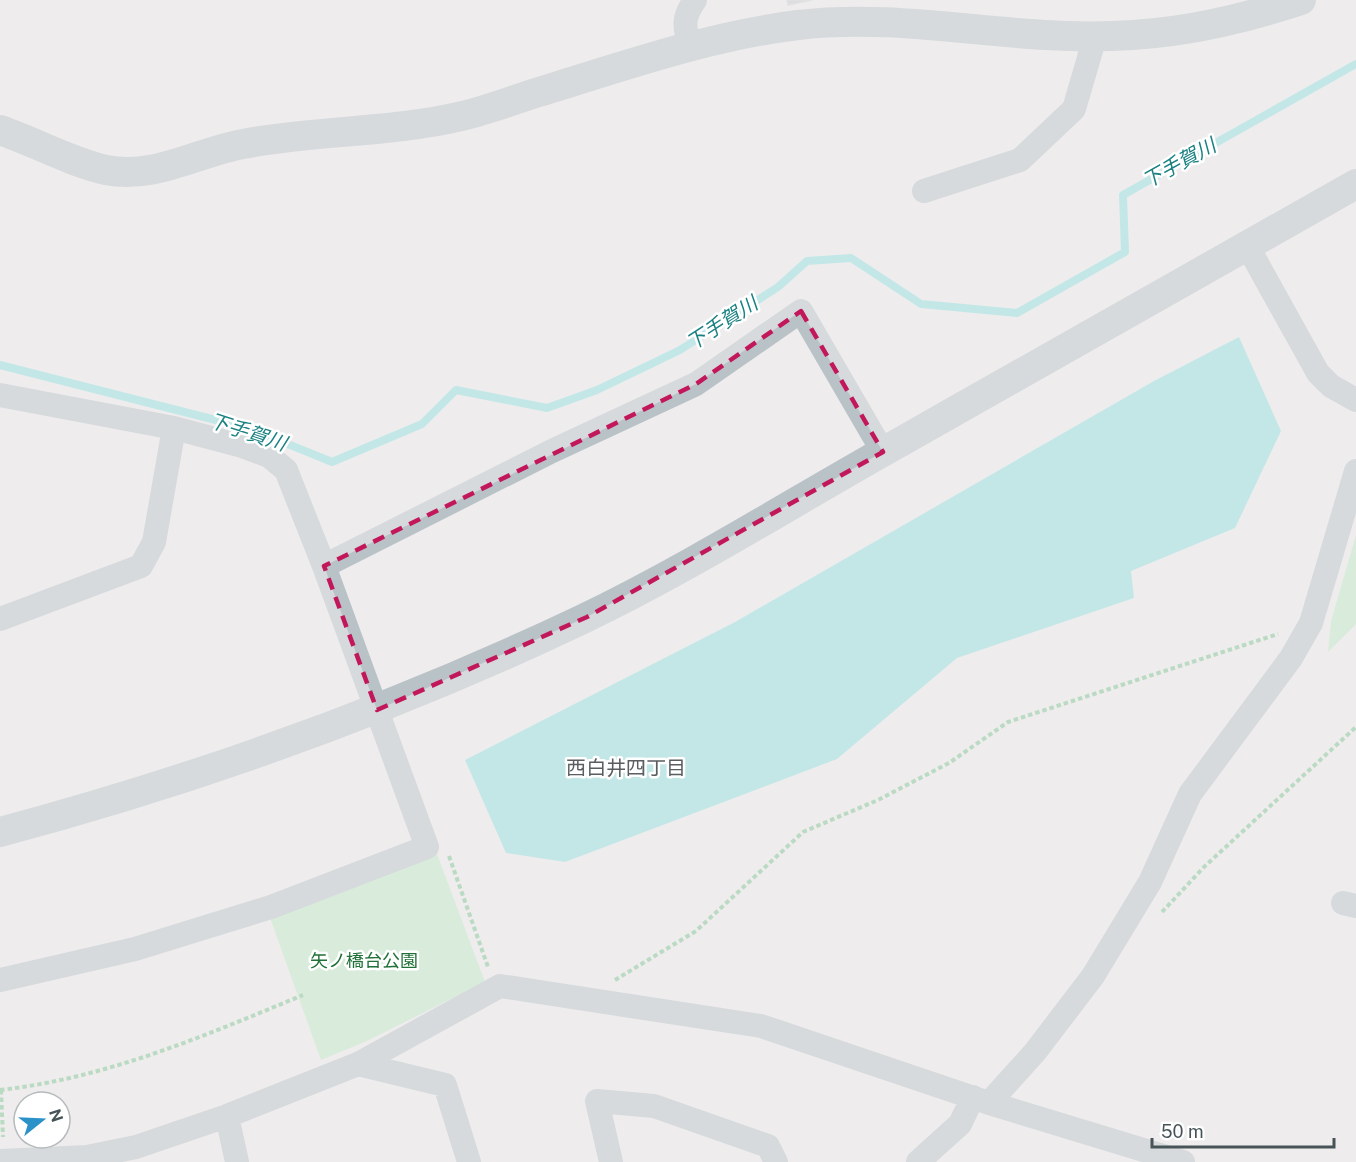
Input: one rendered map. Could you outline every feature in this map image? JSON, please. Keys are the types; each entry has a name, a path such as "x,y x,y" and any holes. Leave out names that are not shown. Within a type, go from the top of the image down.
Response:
{"street":[{"path":"691,47 685,30 684,15 695,0"},
{"path":"0,130 107,170 134,172 176,163 241,144 408,127 464,116 691,47 753,32 837,22 880,22 1095,37 1153,34 1240,20 1301,0"},
{"path":"924,191 1020,160 1074,109 1095,37"},
{"path":"0,832 159,788 292,743 377,710 587,617 1248,247 1356,184"},
{"path":"1248,247 1318,373 1331,386 1356,400"},
{"path":"324,566 552,451 696,384 801,311 883,452"},
{"path":"0,395 174,428 269,456 286,470 324,566 427,848 271,907 157,942 0,980"},
{"path":"0,619 141,566 154,542 174,428"},
{"path":"918,1162 960,1124 981,1100 1035,1052 1093,976 1149,882 1190,794 1291,658 1311,623 1356,471"},
{"path":"0,1161 87,1157 136,1147 227,1116 358,1064 500,986 761,1026 981,1100 1184,1162"},
{"path":"358,1064 445,1085 469,1162"},
{"path":"611,1162 597,1101 654,1106 768,1146 776,1162"},
{"path":"227,1116 237,1162"}],"path":[{"path":"604,1002 612,981 696,931 803,832 878,800 949,763 1008,722 1311,623"},
{"path":"1158,916 1204,867 1356,727"},
{"path":"447,850 490,972"},
{"path":"1,1113 0,1090 82,1076 170,1050 303,995"}],"highlighted area":[{"path":"801,311 883,452 587,617 377,710 324,566 696,384"}],"green space":[{"path":"1356,535 1356,624 1328,652 1331,621"},
{"name":"矢ノ橋台公園","path":"437,854 485,982 367,1041 321,1060 269,915"}],"water":[{"path":"1239,337 1281,431 1235,528 1131,571 1134,598 957,658 837,759 565,862 506,853 465,760 735,622 1154,381"}],"building":[{"path":"787,0 812,0 788,5"}],"waterway":[{"name":"下手賀川","path":"0,365 251,429 332,462 422,424 456,390 547,408 597,390 680,350 778,287 807,261 851,258 921,304 1017,313 1125,252 1123,195 1356,64"}],"district":[{"name":"西白井四丁目","path":"626,768"}]}
